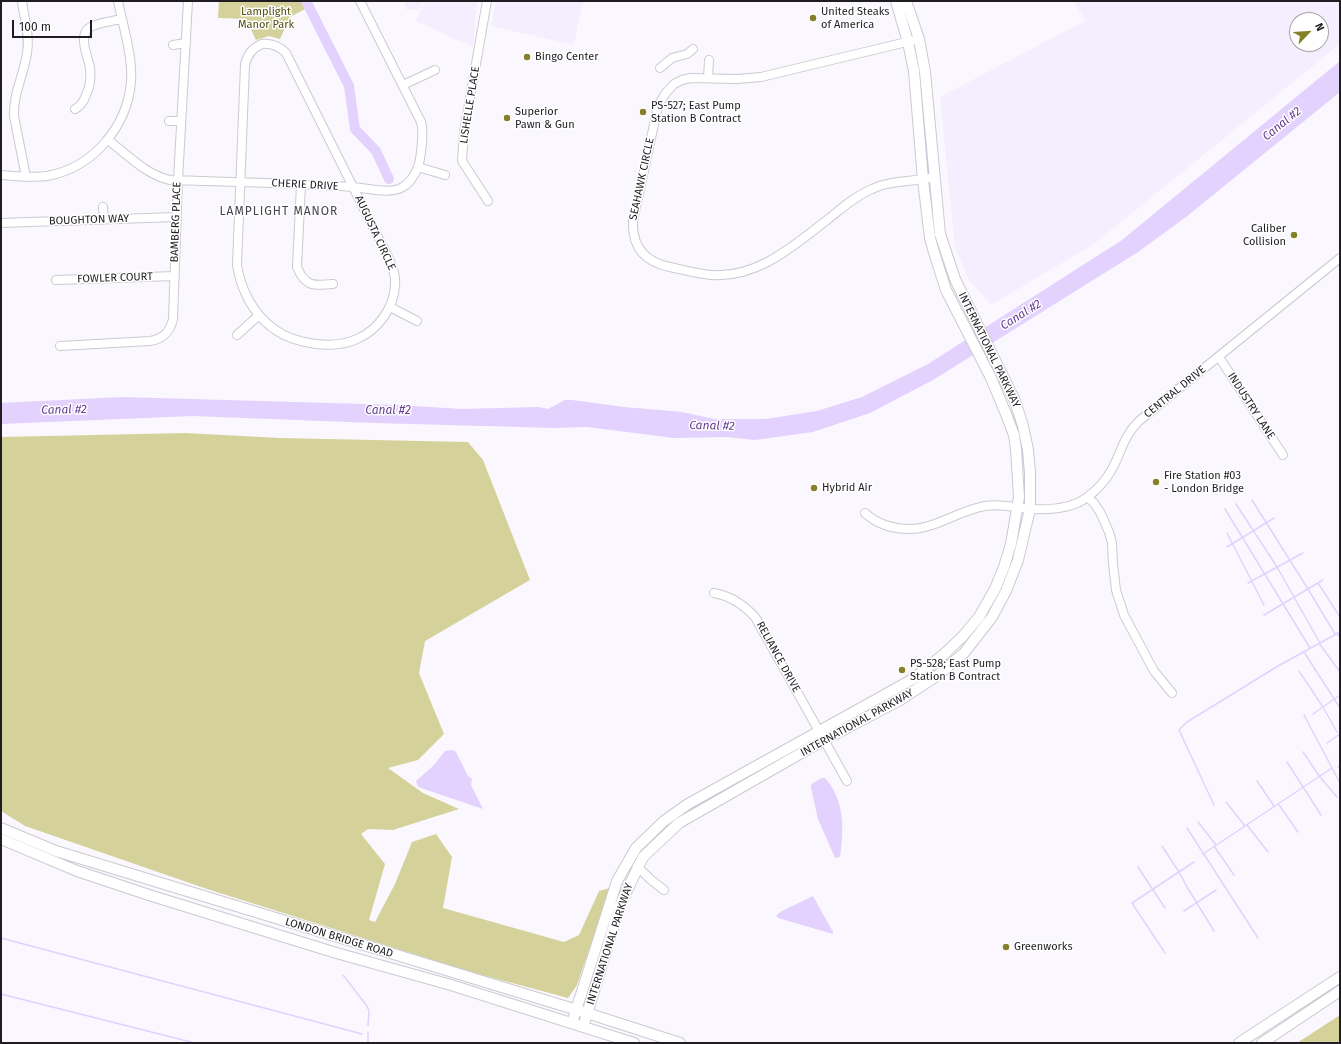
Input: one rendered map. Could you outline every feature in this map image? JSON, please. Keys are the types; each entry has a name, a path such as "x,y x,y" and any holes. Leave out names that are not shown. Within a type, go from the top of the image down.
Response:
{"main road":[{"name":"INTERNATIONAL PARKWAY","path":"583,1027 618,913 638,866 647,852 679,823 913,679 943,655 963,636 978,617 994,589 1004,567 1011,544 1019,497 1018,466 1014,435 1000,398 983,361 946,290 936,261 930,238 914,70 908,42 896,1"},
{"name":"INTERNATIONAL PARKWAY","path":"572,1023 617,881 636,848 664,820 688,804 821,736 890,706 921,687 970,646 992,617 1011,581 1018,560 1030,509 1030,462 1023,426 1015,401 955,279 940,234 925,72 919,39 906,1"},
{"name":"LONDON BRIDGE ROAD","path":"1,828 56,851 587,1013 680,1043"},
{"name":"LONDON BRIDGE ROAD","path":"1,839 77,871 149,896 333,952 451,985 634,1043"},
{"path":"1239,1043 1340,977"},
{"path":"1262,1043 1340,991"},
{"path":"1295,1006 1302,1016"}],"street":[{"path":"22,1 28,34 28,44 26,62 16,90 14,116 26,177"},
{"path":"1,175 26,177 48,176 66,170 85,160 108,140 118,124 131,82 128,48 118,1"},
{"name":"BAMBERG PLACE","path":"60,346 150,341 161,338 169,330 173,319 176,217 188,1"},
{"name":"CHERIE DRIVE","path":"108,140 149,172 162,178 178,180 240,181 353,187 392,191 401,188 412,179 418,167 423,128 360,1"},
{"name":"LISHELLE PLACE","path":"487,1 464,132 462,161 488,201"},
{"path":"75,109 80,106 88,92 90,79 90,69 84,39 85,32 91,26 122,19"},
{"name":"SEAHAWK CIRCLE","path":"919,39 761,77 736,79 690,78 674,84 665,94 658,106 633,221 633,235 641,253 652,261 663,266 713,275 738,273 764,264 788,250 858,196 873,188 934,177"},
{"path":"173,45 186,43"},
{"name":"AUGUSTA CIRCLE","path":"267,44 277,46 286,53 390,261 395,275 395,286 390,307 380,321 364,336 356,340 333,344 313,344 291,338 274,329 259,315 251,305 244,291 237,265 240,181 246,59 252,50 257,46 267,44"},
{"path":"660,68 672,58 687,54 693,49"},
{"path":"708,78 709,60"},
{"path":"403,85 434,70"},
{"path":"169,121 181,121"},
{"path":"418,167 444,175"},
{"path":"301,185 297,267 302,276 310,284 315,286 333,284"},
{"path":"103,207 104,220"},
{"name":"BOUGHTON WAY","path":"1,223 176,217"},
{"name":"CENTRAL DRIVE","path":"865,513 875,520 891,526 911,529 930,526 973,509 986,506 1003,505 1030,509 1055,509 1074,504 1087,497 1106,479 1124,439 1131,430 1340,258"},
{"name":"FOWLER COURT","path":"56,280 175,276"},
{"path":"390,307 417,321"},
{"path":"237,335 259,315"},
{"name":"INDUSTRY LANE","path":"1219,357 1283,455"},
{"path":"1087,497 1094,503 1100,512 1109,532 1112,543 1116,590 1124,615 1154,671 1172,693"},
{"name":"RELIANCE DRIVE","path":"714,593 736,601 748,609 755,617 846,781"},
{"path":"638,866 650,880 664,890"}],"shaded area":[{"path":"403,1 423,1 420,9 407,10"},
{"path":"425,1 477,1 473,47 416,21"},
{"path":"496,1 583,1 574,45 491,26"},
{"path":"1074,1 1340,1 1340,44 1094,244 991,305 969,280 955,247 940,97 1085,21"}],"green space":[{"name":"Lamplight Manor Park","path":"219,1 302,1 307,8 290,17 280,39 269,36 256,40 246,19 218,18"},
{"path":"185,433 280,438 468,442 483,460 530,580 425,641 419,673 444,734 418,760 388,768 423,793 459,809 393,830 368,829 361,834 385,864 369,920 375,922 395,884 412,842 436,834 452,857 443,908 564,942 579,935 599,891 610,888 577,985 568,998 471,972 207,889 25,826 1,811 1,437"},
{"path":"1340,1015 1340,1043 1297,1043"}],"water":[{"name":"Canal #2","path":"1340,61 1340,92 1186,217 1138,252 933,380 870,413 813,432 755,440 727,437 674,438 587,427 556,428 375,423 192,416 1,424 1,403 122,397 398,405 461,409 539,407 548,409 565,400 572,400 624,407 682,412 714,419 766,419 817,411 862,397 928,364 1122,240"},
{"path":"453,750 456,752 468,776 472,779 471,785 483,809 418,787 416,781 433,766 445,751"},
{"path":"825,778 832,787 840,806 842,816 840,857 835,858 818,819 811,788 813,783"},
{"path":"813,896 833,934 778,918 776,916 780,912"}],"waterway":[{"path":"306,1 349,86 355,129 376,151 389,179"},
{"path":"1252,500 1335,634"},
{"path":"1236,504 1277,567 1320,643"},
{"path":"1225,509 1310,648"},
{"path":"1227,547 1274,518"},
{"path":"1227,533 1264,605"},
{"path":"1248,583 1303,553"},
{"path":"1264,615 1323,580"},
{"path":"1318,583 1340,617"},
{"path":"1214,805 1179,730 1187,722 1278,666 1340,632"},
{"path":"1337,633 1340,638"},
{"path":"1319,643 1340,672"},
{"path":"1304,652 1340,708"},
{"path":"1299,671 1323,707 1337,732"},
{"path":"1313,714 1340,695"},
{"path":"1304,715 1340,783"},
{"path":"1327,743 1340,734"},
{"path":"1303,752 1320,777 1337,797"},
{"path":"1287,762 1321,815"},
{"path":"1203,854 1332,768"},
{"path":"1257,781 1274,806"},
{"path":"1226,802 1245,826"},
{"path":"1279,805 1298,832"},
{"path":"1198,822 1216,845"},
{"path":"1247,825 1268,852"},
{"path":"1187,828 1258,938"},
{"path":"1162,846 1214,931"},
{"path":"1214,846 1234,875"},
{"path":"1165,953 1132,903 1194,862"},
{"path":"1138,867 1165,908"},
{"path":"1184,911 1216,890"},
{"path":"1,938 362,1034"},
{"path":"343,975 367,1006 369,1011 368,1026"},
{"path":"1,994 195,1043"},
{"path":"368,1032 368,1043"}],"place":[{"name":"United Steaks of America","path":"813,18"},
{"name":"Bingo Center","path":"527,57"},
{"name":"PS-527; East Pump Station B Contract","path":"643,112"},
{"name":"Superior Pawn & Gun","path":"507,118"},
{"name":"Caliber Collision","path":"1294,235"},
{"name":"Fire Station #03 - London Bridge","path":"1156,482"},
{"name":"Hybrid Air","path":"814,488"},
{"name":"PS-528; East Pump Station B Contract","path":"902,670"},
{"name":"Greenworks","path":"1006,947"}],"district":[{"name":"LAMPLIGHT MANOR","path":"279,212"}]}
